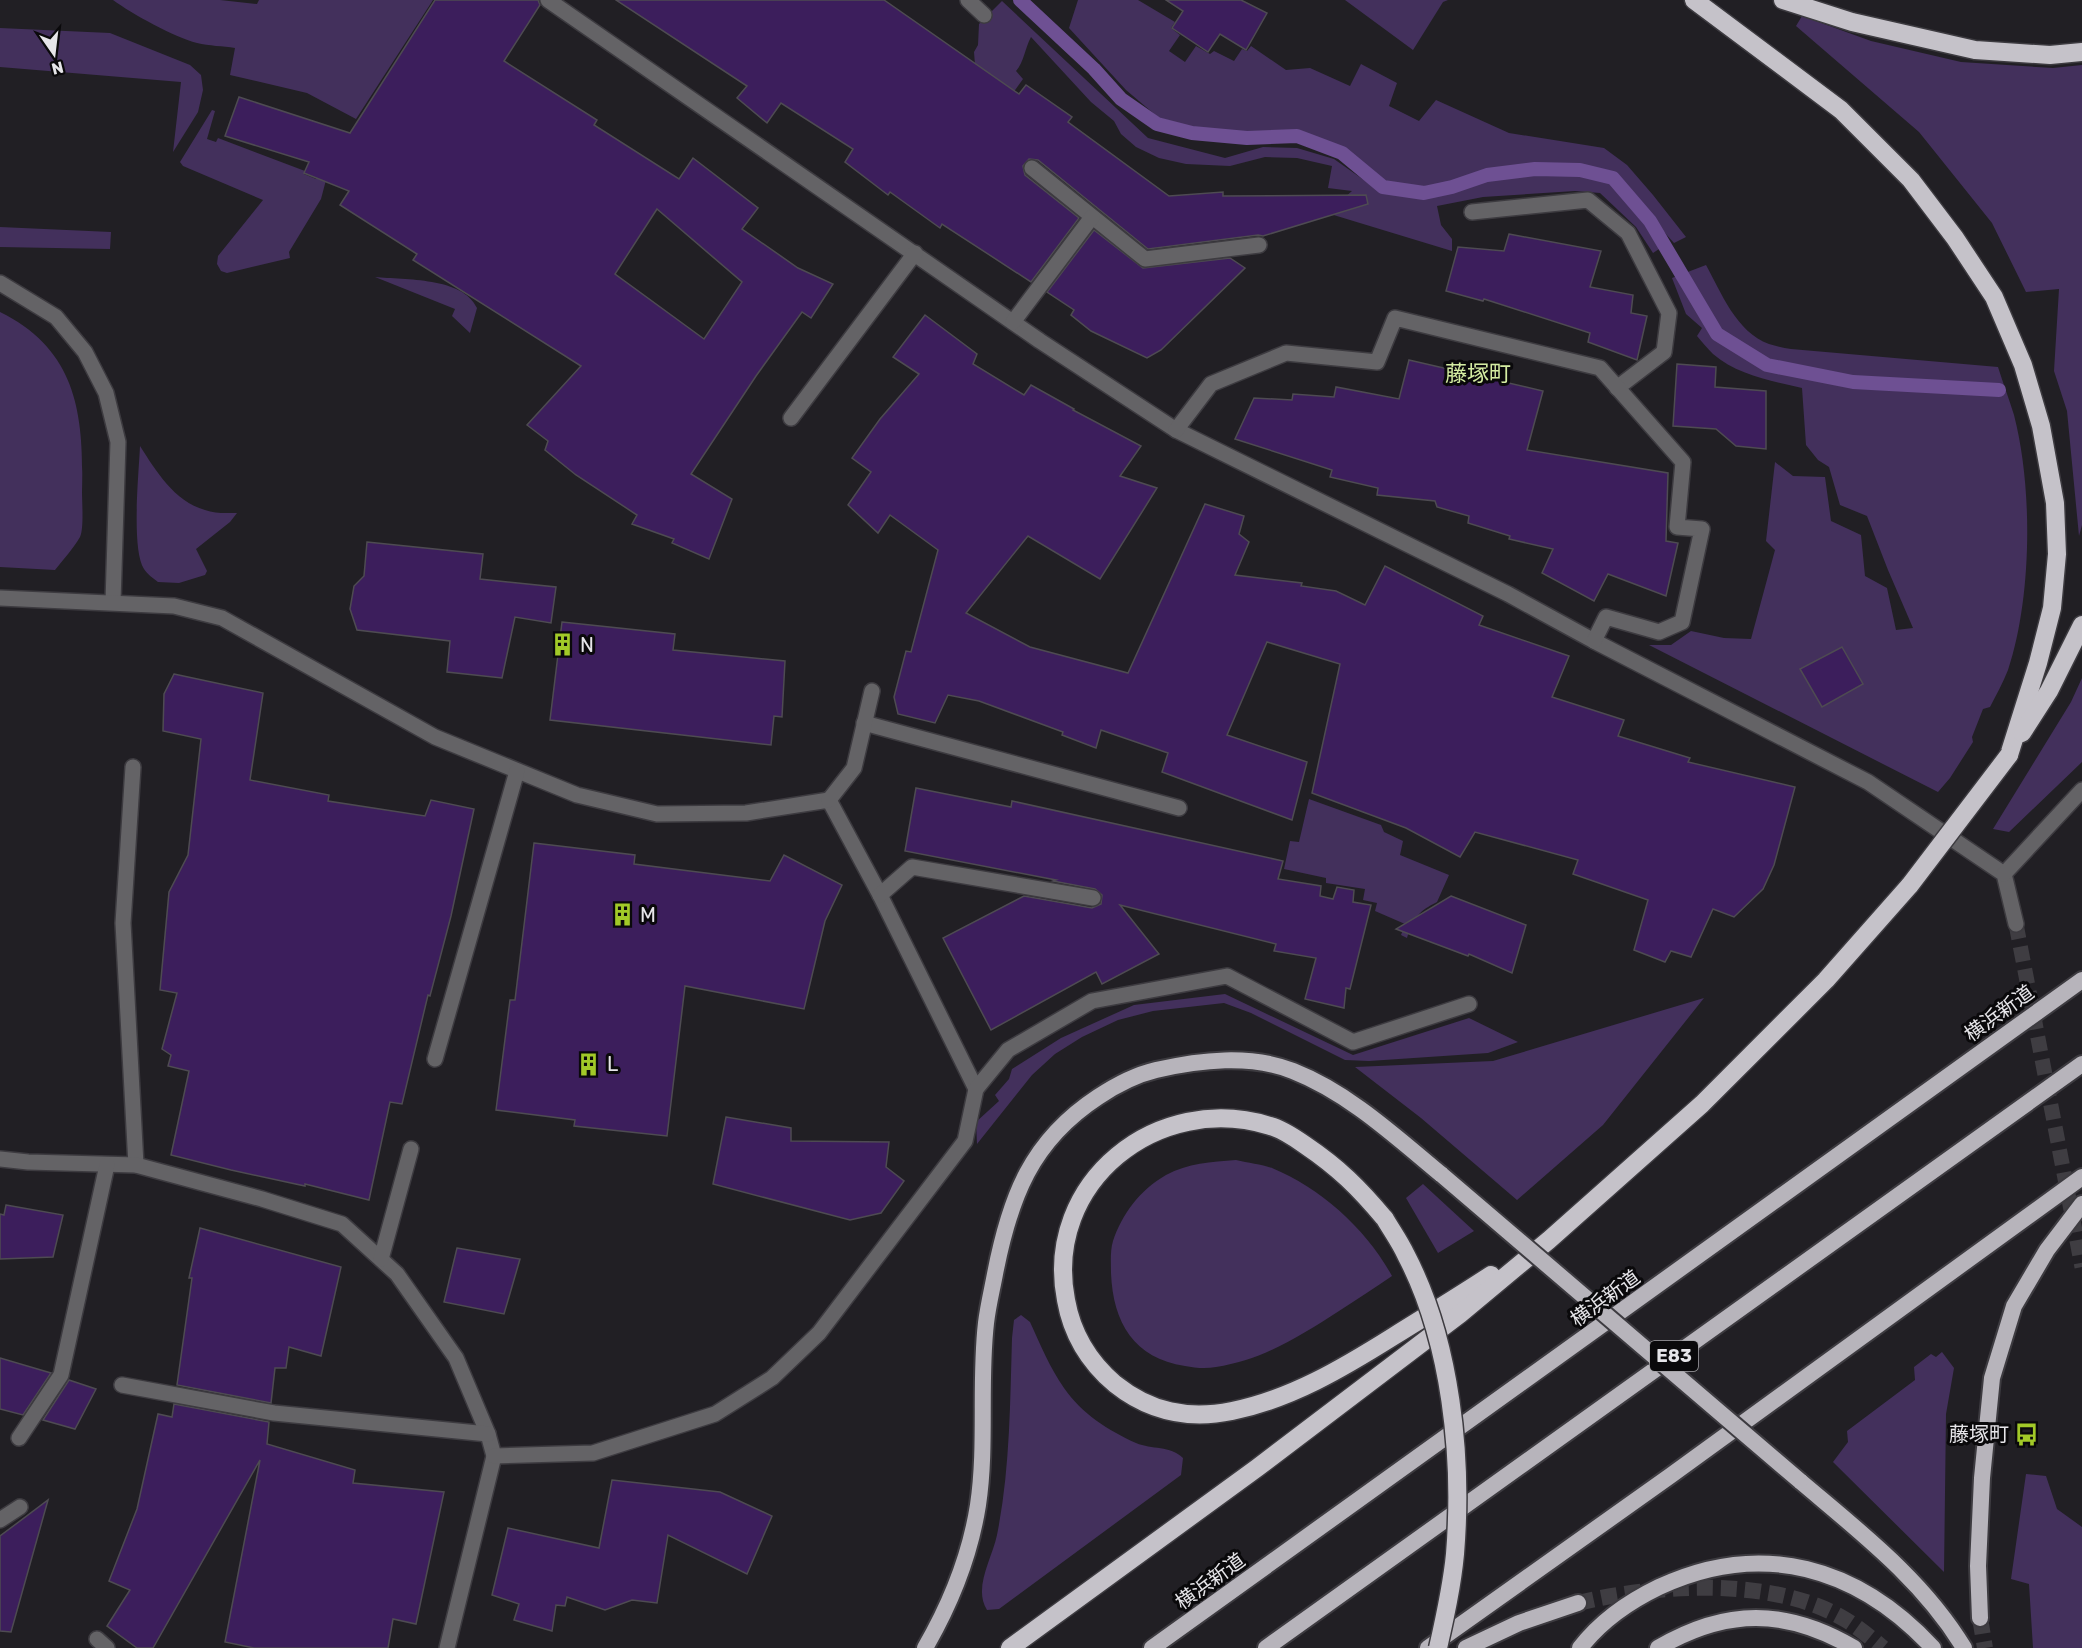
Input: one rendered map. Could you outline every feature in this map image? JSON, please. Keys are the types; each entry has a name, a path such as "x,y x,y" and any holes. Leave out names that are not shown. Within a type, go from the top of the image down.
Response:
{"highway":[{"path":"1694,0 1841,110 1911,180 1955,238 1994,297 2023,364 2043,437 2055,503 2057,554 2052,608 2038,663 2009,755"},
{"path":"1783,0 1852,22 1975,50 2050,54 2082,52"},
{"path":"1010,1648 1257,1468 1460,1314 1549,1240 1702,1104 1826,980 1911,885 2009,755 2049,691 2082,626"},
{"name":"横浜新道","path":"1152,1648 2082,980"},
{"path":"925,1648 943,1618 959,1580 970,1545 978,1504 981,1466 986,1323 1005,1228 1017,1193 1031,1163 1055,1131 1115,1085 1147,1072 1187,1063 1222,1060 1256,1063 1291,1071 1332,1090 1376,1121 1442,1175 1904,1572 1941,1611 1964,1648"},
{"name":"E83","path":"1266,1648 2082,1064"},
{"path":"1438,1648 1448,1604 1455,1554 1457,1503 1455,1450 1448,1391 1438,1338 1423,1295 1407,1255 1385,1219 1360,1189 1331,1163 1298,1140 1272,1126 1237,1119 1199,1119 1167,1127 1140,1138 1112,1159 1091,1184 1073,1215 1063,1250 1063,1285 1068,1316 1082,1347 1102,1373 1128,1394 1161,1410 1194,1415 1230,1411 1265,1402 1300,1389 1344,1367 1549,1240"},
{"path":"1428,1648 1670,1476 2082,1177"},
{"path":"1980,1618 1978,1566 1982,1478 1992,1378 2014,1306 2047,1250 2082,1204"},
{"path":"1580,1648 1604,1623 1647,1593 1704,1570 1734,1564 1763,1563 1820,1572 1847,1582 1872,1595 1896,1612 1933,1648"},
{"path":"1467,1648 1520,1623 1578,1603"},
{"path":"1658,1648 1683,1634 1708,1625 1733,1618 1761,1617 1810,1626 1854,1648"}],"street":[{"path":"548,0 1013,322 1176,430 1508,594 1594,641 1868,782 2004,874 2016,924"},
{"path":"968,0 984,15"},
{"path":"1032,168 1145,259 1259,245"},
{"path":"1472,212 1588,200 1628,233 1669,313 1664,352 1617,387"},
{"path":"1013,322 1092,217"},
{"path":"791,418 915,253"},
{"path":"0,283 56,317 85,352 106,393 118,442 113,602"},
{"path":"1176,430 1211,384 1287,353 1377,362 1395,318 1600,368 1683,462 1677,527 1702,529 1682,622 1659,632 1606,617 1594,641"},
{"path":"0,598 174,606 222,618 435,737 577,795 657,814 746,813 829,800 854,768 872,691"},
{"path":"864,723 1179,807"},
{"path":"133,767 123,923 136,1165"},
{"path":"435,1059 517,771"},
{"path":"2004,874 2082,790"},
{"path":"829,800 880,895 976,1089"},
{"path":"880,895 912,867 1093,898"},
{"path":"494,1456 593,1453 715,1414 772,1378 819,1333 964,1141 976,1089 1008,1050 1092,1001 1227,976 1353,1042 1469,1004"},
{"path":"381,1259 411,1149"},
{"path":"0,1159 136,1165 262,1199 342,1224 397,1274 456,1358 489,1434 494,1456 447,1648"},
{"path":"19,1438 61,1375 107,1165"},
{"path":"122,1385 274,1413 489,1434"},
{"path":"0,1520 20,1507"}],"shaded area":[{"path":"113,0 220,0 257,4 259,0 433,0 356,119 307,93 230,75 235,48 202,44 177,36"},
{"path":"1078,0 1138,0 1175,22 1171,28 1180,35 1169,51 1185,62 1196,46 1210,54 1214,51 1234,61 1242,49 1247,51 1251,46 1286,70 1310,68 1350,86 1361,64 1397,83 1389,106 1419,121 1436,100 1509,133 1604,148 1627,165 1686,237 1674,243 1612,174 1580,167 1535,165 1483,171 1452,184 1424,188 1385,183 1344,149 1298,132 1226,131 1193,127 1159,118 1126,90 1069,28"},
{"path":"1345,0 1448,0 1443,2 1413,50"},
{"path":"1002,1 1148,138 1225,158 1263,147 1297,148 1334,159 1378,190 1425,197 1489,178 1536,173 1580,174 1612,181 1648,222 1662,247 1653,253 1636,227 1600,193 1575,191 1483,197 1437,206 1441,225 1452,239 1452,251 1327,213 1352,191 1328,188 1332,166 1297,158 1265,157 1230,166 1186,164 1159,158 1136,147 1121,134 1114,121 1091,102 1031,37 1016,71 1023,79 997,115 975,65 974,52 978,45 979,24"},
{"path":"1802,16 1871,41 1961,62 2053,68 2082,65 2082,525 2079,536 2067,411 2054,371 2059,289 2026,292 1992,223 1919,132 1796,26"},
{"path":"0,28 110,33 190,65 201,75 203,90 198,112 173,152 181,82 0,67"},
{"path":"212,110 215,111 207,139 216,142 218,138 305,171 304,174 316,179 317,177 326,180 321,199 289,252 290,258 227,273 221,271 217,264 218,256 263,200 183,166 180,162"},
{"path":"0,227 111,232 110,249 0,247"},
{"path":"1706,265 1739,321 1757,338 1769,344 1791,349 1998,367 2014,415 2024,476 2027,543 2022,610 2016,641 2004,680 1990,707 1983,709 1972,737 1973,742 1950,778 1938,792 1649,645 1671,645 1691,631 1724,638 1751,639 1775,550 1766,541 1775,462 1793,476 1825,477 1831,521 1861,535 1865,576 1887,588 1896,630 1913,628 1867,516 1840,505 1829,467 1818,460 1806,445 1802,388 1755,376 1733,367 1713,354 1697,336 1702,328 1686,314 1672,278"},
{"path":"375,277 432,282 459,290 470,298 477,308 470,333 452,316 455,309"},
{"path":"0,312 26,327 46,345 60,365 71,387 77,411 81,436 82,528 80,537 55,570 0,567"},
{"path":"140,446 167,484 184,500 209,511 237,513 230,522 196,549 207,571 205,575 179,583 158,582 144,569 140,559 137,528"},
{"path":"2082,678 2082,762 2009,832 1993,829 2071,702"},
{"path":"1309,799 1381,825 1384,832 1403,841 1400,855 1449,875 1437,902 1418,916 1407,938 1401,935 1405,924 1375,911 1377,903 1363,900 1365,889 1326,883 1326,878 1284,869 1290,841 1299,842"},
{"path":"1225,994 1353,1055 1469,1018 1518,1042 1488,1053 1369,1061 1345,1060 1251,1013 1224,1003 1153,1011 1118,1020 1082,1037 1055,1054 1032,1075 977,1144 976,1122 999,1101 995,1095 1009,1079 1012,1069 1061,1038 1134,1005"},
{"path":"1704,998 1603,1125 1517,1200 1421,1118 1355,1067 1493,1061"},
{"path":"1236,1160 1272,1168 1290,1176 1325,1199 1341,1212 1370,1243 1392,1276 1295,1338 1250,1359 1208,1368 1167,1362 1140,1346 1122,1322 1116,1308 1111,1273 1113,1241 1121,1221 1140,1195 1166,1175 1209,1162"},
{"path":"1423,1184 1474,1231 1438,1253 1406,1198"},
{"path":"1021,1315 1030,1322 1064,1388 1087,1413 1106,1427 1136,1443 1167,1449 1183,1458 1181,1475 999,1609 987,1610 983,1601 983,1583 995,1544 1005,1486 1012,1338 1014,1320"},
{"path":"1942,1352 1954,1368 1946,1414 1944,1572 1833,1462 1848,1442 1847,1431 1915,1380 1914,1367 1931,1354 1936,1357"},
{"path":"2026,1474 2046,1476 2057,1509 2082,1527 2082,1648 2033,1648 2029,1584 2011,1579"}],"building":[{"path":"435,0 538,0 540,5 504,61 597,120 594,125 679,179 693,158 758,208 742,229 798,268 833,284 811,318 802,312 691,474 732,499 709,559 672,543 674,539 632,524 637,515 576,475 545,450 548,441 527,425 581,366 413,260 417,254 340,205 349,191 304,173 309,162 225,136 239,97 350,133","holes":["657,209 742,282 704,339 615,274"]},
{"path":"616,0 884,0 1019,94 1026,85 1072,117 1068,122 1169,196 1223,192 1223,196 1366,195 1368,204 1263,236 1148,249 1038,160 1029,159 1023,166 1025,175 1079,218 1031,282 942,224 940,228 890,192 888,195 845,162 853,149 781,103 767,123 737,98 747,86"},
{"path":"1166,0 1241,0 1267,13 1246,50 1220,34 1208,52 1172,28 1183,11"},
{"path":"1094,230 1143,268 1230,258 1245,268 1161,350 1147,358 1091,331 1071,315 1074,310 1047,292"},
{"path":"1509,234 1601,251 1590,287 1633,295 1631,313 1647,316 1637,360 1588,342 1590,333 1484,299 1483,301 1446,291 1458,247 1504,251"},
{"path":"925,315 977,354 973,364 1024,395 1031,385 1141,446 1120,476 1157,488 1100,579 1028,536 966,613 1030,647 1128,673 1205,504 1244,516 1239,534 1249,542 1235,575 1302,583 1301,586 1336,591 1365,605 1385,566 1483,616 1479,625 1569,656 1552,697 1624,720 1618,736 1690,758 1688,762 1795,787 1774,865 1763,889 1734,917 1713,909 1691,957 1671,951 1665,962 1634,950 1648,900 1573,874 1578,860 1475,832 1460,857 1406,828 1312,793 1340,664 1267,642 1227,735 1307,762 1292,820 1162,772 1168,753 1101,730 1096,748 1062,735 1063,732 979,701 948,695 935,723 898,714 894,697 906,651 911,652 938,550 890,515 878,533 848,505 871,472 852,458 880,419 919,374 893,357"},
{"path":"1409,360 1543,391 1527,450 1668,473 1666,541 1678,543 1666,596 1608,574 1594,601 1542,573 1553,549 1509,539 1510,536 1468,523 1469,516 1437,507 1435,501 1377,495 1378,488 1330,477 1332,470 1235,439 1254,398 1292,400 1293,394 1334,397 1336,387 1399,399"},
{"path":"1677,364 1716,367 1715,387 1766,391 1766,449 1736,446 1716,429 1673,426"},
{"path":"367,542 483,554 480,579 556,587 551,623 515,617 502,678 447,672 450,641 357,630 350,609 354,586 364,576"},
{"path":"562,622 675,634 673,650 785,661 782,717 774,716 771,745 550,720"},
{"path":"1842,647 1863,684 1822,707 1800,669"},
{"path":"174,674 263,693 250,780 329,795 328,801 425,816 431,800 474,809 451,916 430,996 428,995 402,1104 390,1102 369,1200 171,1155 189,1071 168,1066 171,1055 162,1049 177,993 160,990 169,892 188,855 201,739 163,731 164,694"},
{"path":"916,788 1011,807 1012,801 1283,861 1278,879 1321,886 1320,896 1333,899 1337,887 1354,890 1353,902 1371,905 1350,989 1346,988 1344,1008 1305,999 1316,958 1274,951 1276,944 1120,905 1159,954 1102,984 1096,972 991,1030 943,938 1024,896 1092,908 1101,904 1102,895 1095,889 1053,881 1056,880 905,851"},
{"path":"534,843 635,855 634,864 770,881 784,855 842,885 825,921 804,1009 685,986 667,1136 574,1126 575,1120 496,1110 510,1000 515,1000"},
{"path":"1451,896 1526,925 1512,973 1469,954 1468,956 1396,929"},
{"path":"726,1117 791,1128 791,1141 889,1142 886,1167 904,1181 881,1213 850,1220 713,1184"},
{"path":"6,1205 63,1215 53,1257 0,1259 0,1214 4,1215"},
{"path":"200,1228 341,1267 321,1356 289,1347 286,1368 275,1368 271,1403 177,1385 192,1278 189,1278"},
{"path":"457,1248 520,1259 504,1314 444,1302"},
{"path":"0,1358 51,1373 23,1415 0,1409"},
{"path":"69,1380 96,1389 75,1429 43,1420"},
{"path":"174,1404 269,1422 267,1444 355,1470 353,1483 444,1492 416,1624 393,1619 388,1648 254,1648 225,1642 260,1460 153,1648 137,1648 107,1626 130,1590 109,1581 137,1509 158,1414 172,1417"},
{"path":"612,1480 720,1492 772,1516 747,1574 668,1535 657,1603 632,1600 605,1610 567,1597 565,1606 556,1605 552,1631 514,1620 519,1604 492,1595 508,1528 599,1548"},
{"path":"48,1500 11,1632 0,1631 0,1536"}],"waterway":[{"path":"1020,0 1094,69 1121,99 1157,124 1192,133 1247,138 1297,136 1342,153 1383,187 1424,193 1452,187 1487,175 1535,169 1580,170 1613,178 1650,221 1717,334 1767,365 1853,382 1999,390"}],"tunnel":[{"path":"2016,924 2082,1267"},
{"path":"1578,1603 1609,1596 1679,1588 1750,1590 1785,1596 1817,1606 1846,1620 1883,1648"},
{"path":"1980,1618 1985,1648"}],"place":[{"name":"N","path":"562,645"},
{"name":"M","path":"622,915"},
{"name":"L","path":"589,1064"},
{"name":"藤塚町","path":"2027,1434"}],"district":[{"name":"藤塚町","path":"1478,373"}]}
